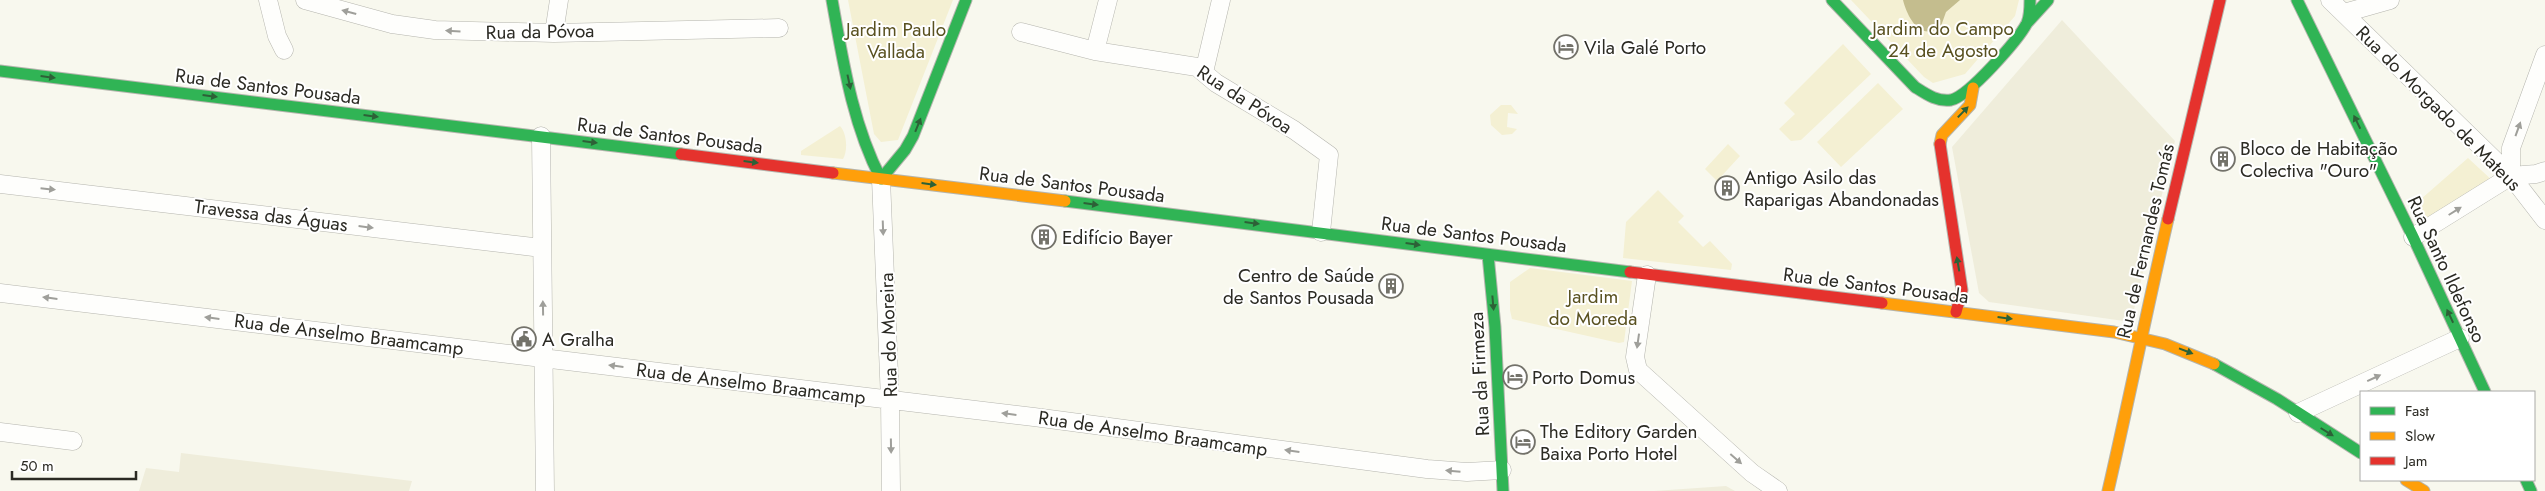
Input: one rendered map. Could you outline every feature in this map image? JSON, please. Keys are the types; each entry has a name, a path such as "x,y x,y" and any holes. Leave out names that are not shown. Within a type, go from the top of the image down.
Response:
{"street":[{"path":"268,0 277,36 284,50"},
{"name":"Rua da Póvoa","path":"305,0 392,24 435,30 554,33 779,28"},
{"path":"554,33 558,0"},
{"path":"832,0 859,130 869,159 881,179 905,150 913,136 966,0"},
{"path":"1095,51 1108,0"},
{"path":"1204,72 1221,0"},
{"path":"1832,0 1927,97 1948,101 1962,96 1973,88 2048,0"},
{"path":"2027,23 2030,0"},
{"name":"Rua de Fernandes Tomás","path":"2108,491 2134,378 2140,337 2220,0"},
{"name":"Rua Santo Ildefonso","path":"2297,0 2413,236 2485,391"},
{"name":"Rua do Morgado de Mateus","path":"2330,0 2511,176 2545,220"},
{"path":"2344,13 2390,0"},
{"name":"Rua da Póvoa","path":"1021,32 1095,51 1189,64 1204,72 1222,87 1294,130 1329,155 1321,232"},
{"path":"2511,176 2511,148 2545,55"},
{"name":"Rua de Santos Pousada","path":"0,71 541,136 1321,232 1647,275 2089,328 2140,337 2187,351 2224,369 2360,451"},
{"path":"1956,312 1962,290 1939,147 1942,135 1970,105 1973,88"},
{"path":"541,136 545,491"},
{"path":"2413,236 2511,176 2536,174 2545,171"},
{"name":"Rua do Moreira","path":"881,179 890,400 891,491"},
{"name":"Travessa das Águas","path":"0,184 542,248"},
{"name":"Rua da Firmeza","path":"1488,255 1503,491"},
{"path":"1647,275 1635,357 1638,370 1752,473 1778,491"},
{"name":"Rua de Anselmo Braamcamp","path":"0,292 544,357 1427,469 1467,472 1502,470"},
{"path":"2298,413 2460,338"},
{"path":"0,432 73,441"},
{"path":"2408,481 2424,491"}],"shaded area":[{"path":"1903,0 1960,0 1946,12 1941,26 1927,31 1921,29 1911,20"},
{"path":"2062,20 2175,141 2131,322 1989,302 1979,293 1952,147"},
{"path":"181,453 412,481 409,491 139,491 146,468 179,472"},
{"path":"1726,486 1735,491 1654,491"}],"green space":[{"name":"Jardim Paulo Vallada","path":"848,0 953,0 898,140 881,142 874,134"},
{"name":"Jardim do Campo 24 de Agosto","path":"1851,0 2019,0 2015,16 1965,74 1933,83 1924,77"},
{"path":"1843,44 1871,74 1801,140 1791,141 1779,129 1795,114 1784,103"},
{"path":"1878,83 1903,109 1841,167 1817,142"},
{"path":"1501,105 1511,105 1518,114 1508,113 1507,127 1517,129 1512,134 1502,135 1491,125 1490,115"},
{"path":"840,126 846,142 846,151 843,159 801,155 801,151"},
{"path":"1728,144 1740,156 1717,181 1705,169"},
{"path":"2468,158 2494,182 2420,228 2413,206"},
{"path":"1658,190 1684,216 1678,222 1703,247 1710,241 1732,264 1731,270 1623,258 1626,222"},
{"name":"Jardim do Moreda","path":"1530,268 1632,281 1624,342 1619,343 1512,319 1510,310 1510,282"}],"traffic: fast":[{"path":"832,0 856,114 871,158 881,179"},
{"path":"881,179 905,150 913,136 966,0"},
{"path":"1832,0 1915,87 1941,100 1951,100 1969,89 2004,54 2027,23 2030,0"},
{"path":"2027,23 2048,0"},
{"path":"2297,0 2413,237 2485,391"},
{"path":"0,71 681,154"},
{"path":"1065,201 1630,272"},
{"path":"1488,255 1495,327 1503,491"},
{"path":"2214,364 2277,399 2360,452"},
{"path":"2526,481 2531,491"}],"traffic: slow":[{"path":"1940,144 1942,135 1970,105 1973,88"},
{"path":"833,173 1065,201"},
{"path":"2108,491 2168,219"},
{"path":"1882,303 2114,332 2165,344 2214,364"},
{"path":"2408,481 2424,491"}],"traffic: jam":[{"path":"2168,219 2220,0"},
{"path":"1940,144 1962,290 1956,312"},
{"path":"681,154 833,173"},
{"path":"1630,272 1882,303"}],"place":[{"name":"Vila Galé Porto","path":"1566,47"},
{"name":"Bloco de Habitação Colectiva \"Ouro\"","path":"2223,159"},
{"name":"Antigo Asilo das Raparigas Abandonadas","path":"1727,188"},
{"name":"Edifício Bayer","path":"1044,237"},
{"name":"Centro de Saúde de Santos Pousada","path":"1391,286"},
{"name":"A Gralha","path":"524,339"},
{"name":"Porto Domus","path":"1515,377"},
{"name":"The Editory Garden Baixa Porto Hotel","path":"1523,442"}]}
